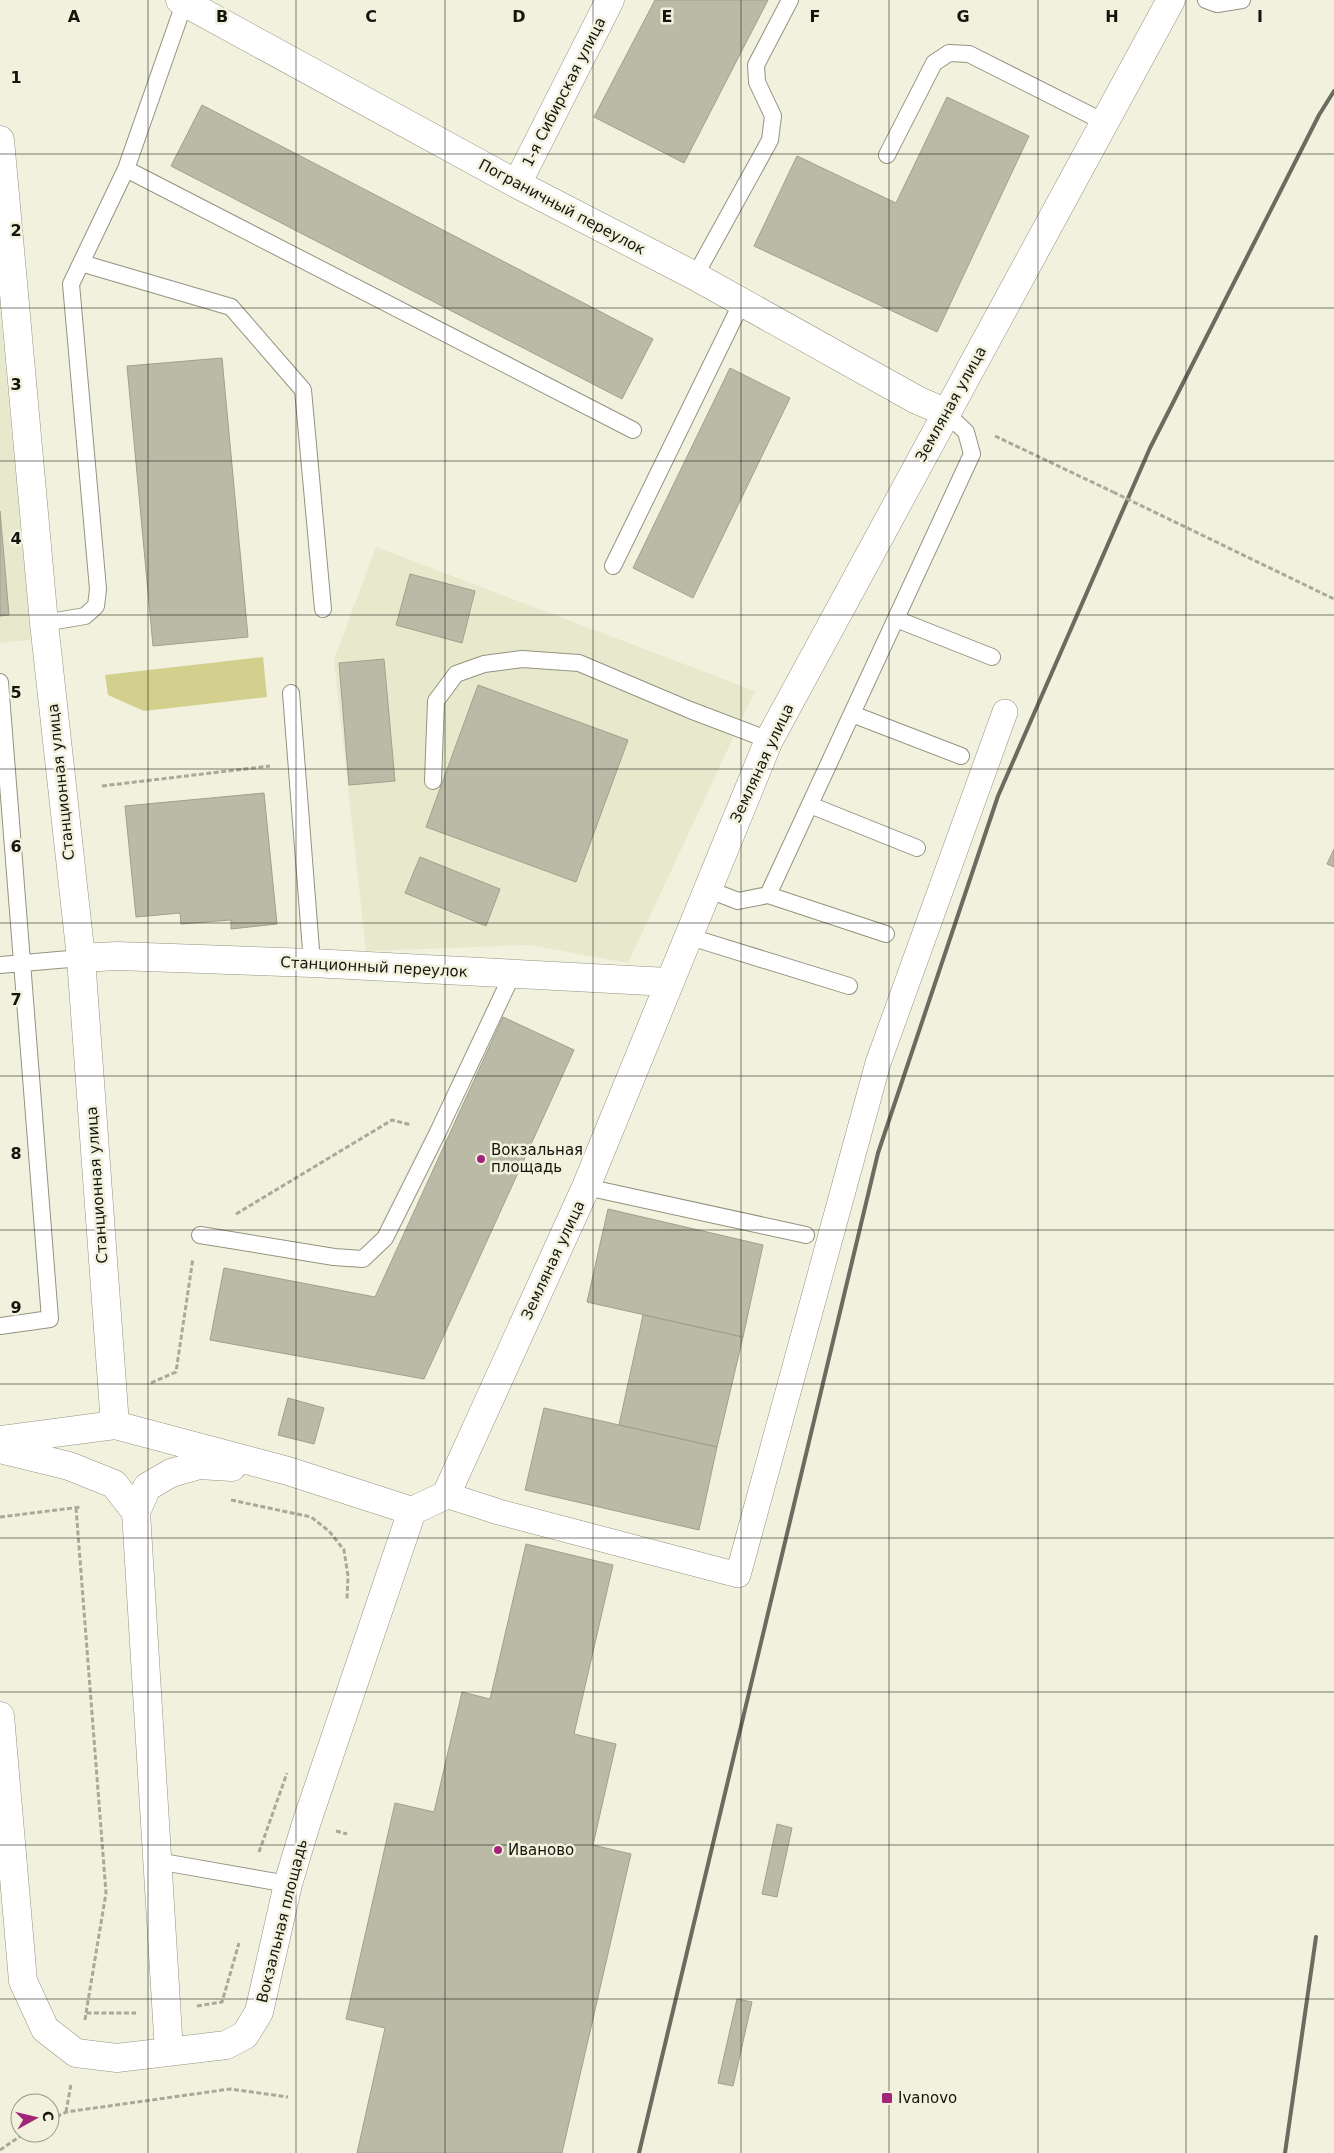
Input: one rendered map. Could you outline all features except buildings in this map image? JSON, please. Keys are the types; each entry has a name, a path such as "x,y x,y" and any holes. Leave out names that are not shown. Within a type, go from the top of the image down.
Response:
{"street":[{"name":"1-я Сибирская улица","path":"517,184 610,0"},
{"name":"Земляная улица","path":"446,1495 586,1187 668,982 769,740 945,412 1106,123 1170,0"},
{"name":"Пограничный переулок","path":"182,1 517,184 695,276 917,400 945,412"},
{"name":"Станционная улица","path":"0,140 44,623 80,958 115,1425"},
{"path":"0,1440 115,1425 288,1471 412,1510 446,1495 500,1512 738,1576 878,1063 1004,712"},
{"name":"Станционный переулок","path":"80,958 117,956 312,963 668,982"},
{"path":"0,1449 69,1466 114,1484 131,1507 157,1861 168,2052 117,2058 76,2053 45,2029 23,1981 0,1716"},
{"path":"131,1507 147,1487 172,1473 199,1465 288,1471"},
{"name":"Вокзальная площадь","path":"168,2052 226,2045 245,2035 260,2012 288,1884 412,1510"}],"lane":[{"path":"695,276 770,140 773,116 756,82 756,65 790,0"},
{"path":"1206,0 1217,4 1242,0"},
{"path":"44,623 85,616 96,606 98,589 71,284 126,170 182,1"},
{"path":"887,155 934,63 949,53 969,54 1106,123"},
{"path":"126,170 633,430"},
{"path":"81,263 231,307 303,390 323,609"},
{"path":"613,566 742,302"},
{"path":"768,895 972,454 966,432 945,412"},
{"path":"896,619 992,657"},
{"path":"433,781 436,701 456,674 484,664 522,659 578,663 690,710 769,740"},
{"path":"0,682 24,963 50,1319 0,1326"},
{"path":"291,693 312,963"},
{"path":"852,714 961,756"},
{"path":"810,805 917,848"},
{"path":"707,889 738,901 768,895 886,934"},
{"path":"687,936 849,986"},
{"path":"0,965 80,958"},
{"path":"200,1235 334,1257 363,1259 385,1238 438,1132 512,975"},
{"path":"586,1187 806,1235"},
{"path":"157,1861 288,1884"}],"path":[{"path":"1033,454 1334,599"},
{"path":"102,786 296,763"},
{"path":"225,1499 311,1516 329,1531 344,1550 348,1576 346,1604"},
{"path":"0,1517 76,1508 131,1507"},
{"path":"66,2112 76,2053 86,2014 106,1892 76,1508"},
{"path":"254,1878 260,1851 288,1768"},
{"path":"86,2014 120,2015 222,2002 241,1939"},
{"path":"60,2115 66,2112 230,2089 288,2097"}],"shaded area":[{"path":"0,308 31,640 0,643"},
{"path":"376,547 755,691 628,963 529,945 366,951 334,660"},
{"path":"263,657 267,697 144,711 108,695 105,675"}],"railway":[{"path":"639,2153 878,1153 998,796 1150,448 1319,115 1334,91"},
{"path":"1285,2153 1316,1937"}],"place":[{"name":"Вокзальная площадь","path":"481,1159"},
{"name":"Иваново","path":"498,1850"},
{"name":"Ivanovo","path":"887,2098"}]}
